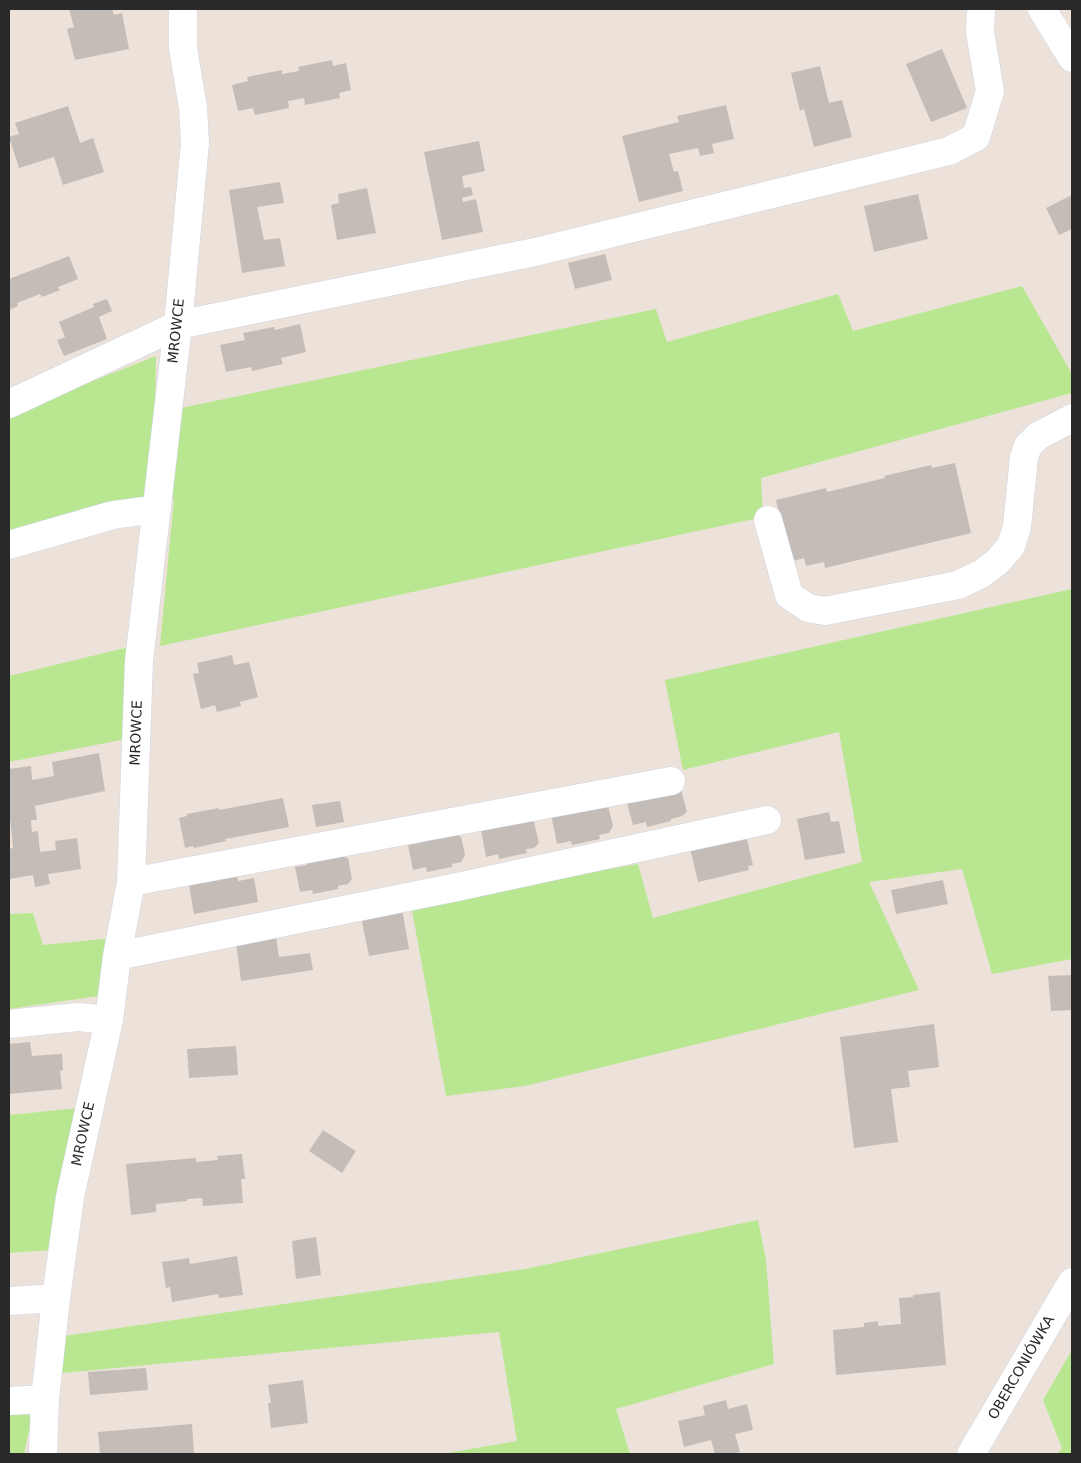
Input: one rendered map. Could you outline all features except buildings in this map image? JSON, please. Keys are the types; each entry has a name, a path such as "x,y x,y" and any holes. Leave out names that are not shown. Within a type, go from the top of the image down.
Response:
{"street":[{"name":"MROWCE","path":"43,1454 45,1399 70,1197 109,1020 131,882 140,661 178,325 195,143 193,108 183,48 183,9"},
{"path":"9,404 178,325 536,252 949,151 976,137 990,91 980,32 981,9"},
{"path":"1042,9 1072,58"},
{"path":"768,520 789,595 808,608 825,610 958,585 981,574 996,563 1011,546 1016,527 1024,457 1028,446 1038,436 1072,418"},
{"path":"9,545 114,515 157,510"},
{"path":"131,882 671,781"},
{"path":"118,956 457,887 767,820"},
{"path":"9,1024 78,1017 109,1020"},
{"name":"OBERCONIÓWKA","path":"971,1454 1072,1282"},
{"path":"9,1301 56,1298"},
{"path":"9,1402 45,1399"}],"green space":[{"path":"1022,286 1072,374 1072,393 761,478 763,517 160,646 174,498 9,540 9,414 156,356 155,410 181,408 656,309 667,342 838,294 853,331"},
{"path":"1072,589 1072,959 992,974 962,869 869,882 919,990 525,1086 446,1096 411,905 638,864 653,918 862,862 839,732 683,770 665,680"},
{"path":"129,647 126,739 9,762 9,676"},
{"path":"33,913 43,945 113,938 99,996 9,1009 9,914"},
{"path":"79,1108 52,1250 9,1253 9,1115"},
{"path":"758,1220 766,1260 774,1364 616,1409 630,1454 441,1454 517,1441 499,1332 62,1373 64,1336 525,1269"},
{"path":"1072,1350 1072,1454 1057,1454 1062,1448 1043,1400"},
{"path":"9,1408 32,1416 24,1454 9,1454"}]}
